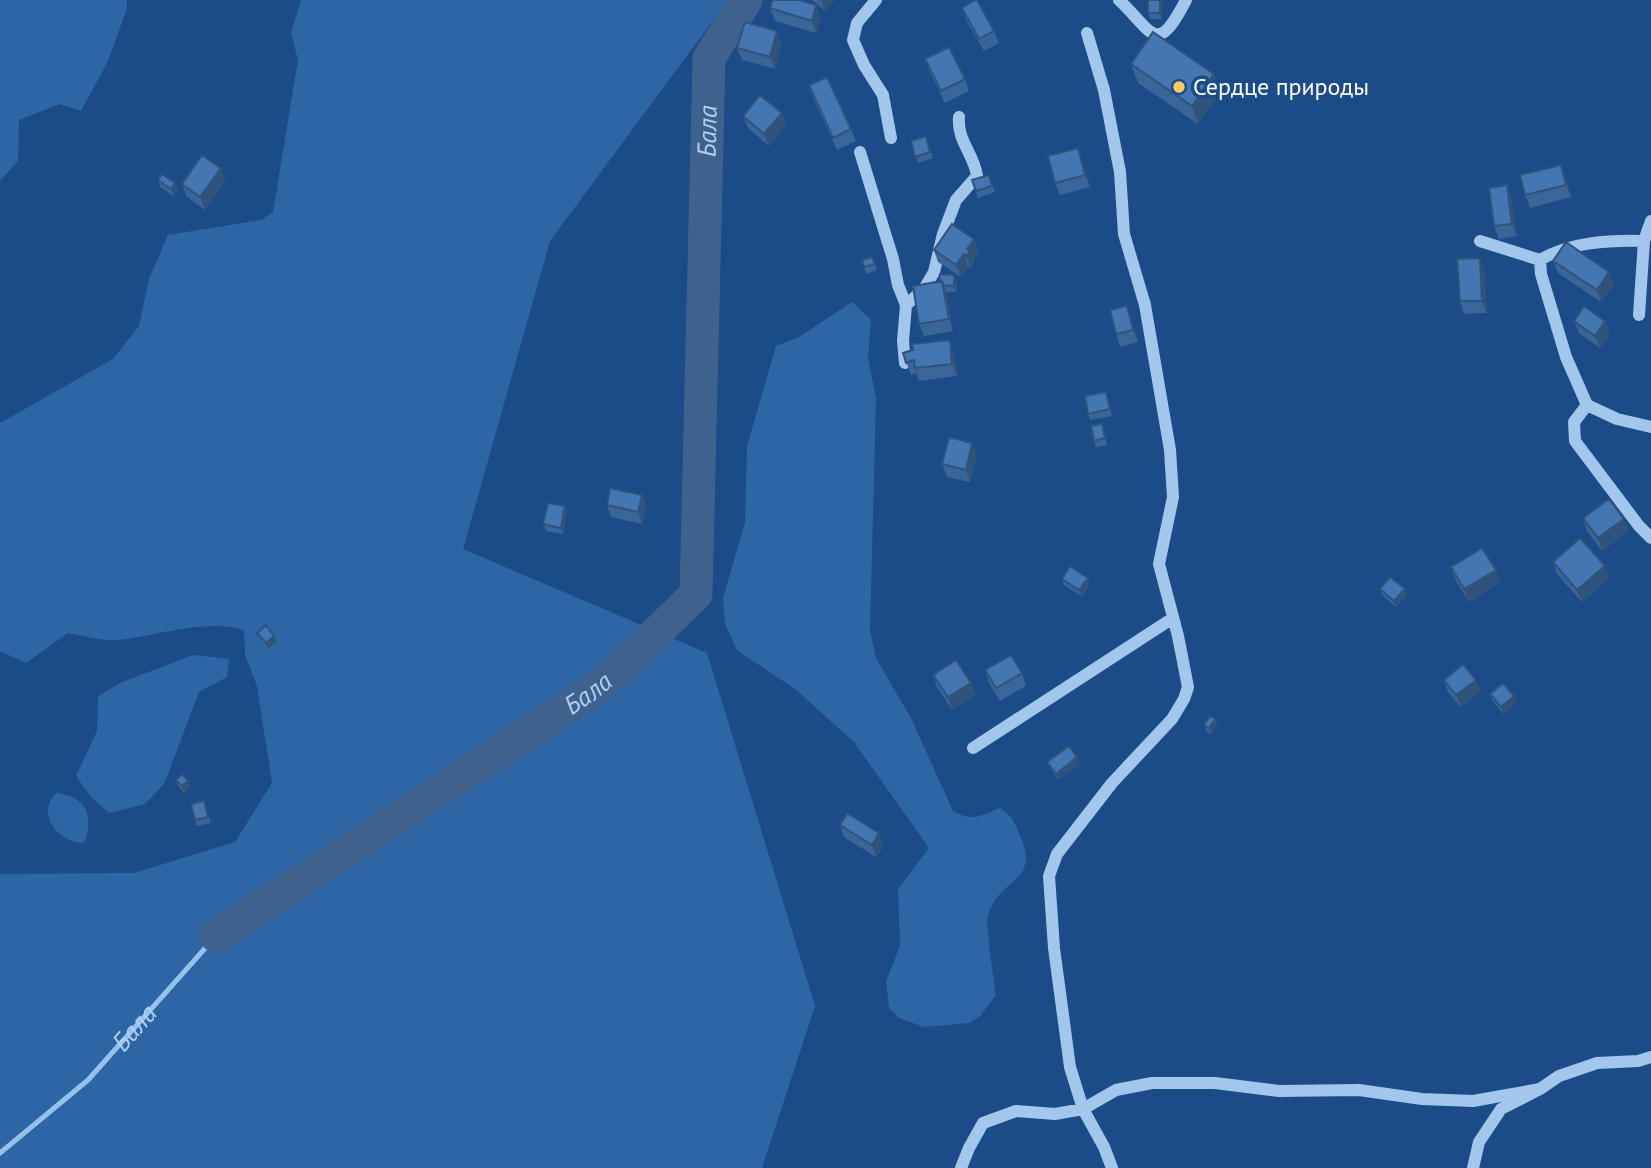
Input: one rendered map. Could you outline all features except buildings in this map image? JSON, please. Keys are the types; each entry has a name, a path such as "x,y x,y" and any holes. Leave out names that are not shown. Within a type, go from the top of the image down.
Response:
{"street":[{"path":"876,0 858,23 853,40 864,65 883,95 891,138"},
{"path":"1121,2 1144,28 1154,34 1165,33 1173,25 1186,0"},
{"path":"1087,33 1104,90 1120,172 1124,234 1145,305 1170,450 1173,497 1159,564 1188,687 1171,719 1112,783 1057,854 1049,876 1054,948 1070,1067 1083,1109 1112,1168"},
{"path":"906,305 924,289 934,272 946,224 956,200 977,176 976,165 958,131 959,117"},
{"path":"860,152 906,305 903,341 905,363"},
{"path":"1639,315 1644,241 1651,221"},
{"path":"1480,241 1540,260 1558,249 1644,241"},
{"path":"1540,260 1541,274 1566,357 1587,405 1617,419 1651,427"},
{"path":"1587,405 1574,422 1576,441 1639,526 1651,538"},
{"path":"973,748 1173,618"},
{"path":"1474,1168 1479,1142 1501,1109 1559,1076 1597,1063 1651,1057"},
{"path":"961,1168 983,1122 1016,1111 1055,1114 1083,1109 1116,1090 1140,1084 1228,1084 1279,1091 1359,1090 1422,1099 1473,1101 1540,1089"}],"shaded area":[{"path":"0,0 127,0 127,8 108,61 81,111 60,104 19,120 18,161 0,181"},
{"path":"301,0 728,0 550,241 463,549 707,653 815,1006 762,1168 0,1168 0,874 134,873 235,842 272,783 257,686 245,655 244,631 231,627 200,627 112,640 68,633 26,663 0,651 0,423 113,359 139,326 149,279 168,235 261,220 273,212 298,60 291,33"},
{"path":"852,302 871,320 868,358 876,398 870,630 876,658 911,718 953,811 971,817 1000,808 1014,822 1025,850 1026,862 1022,871 994,902 987,920 996,995 980,1016 969,1023 924,1027 899,1018 889,1008 886,981 900,946 898,889 929,848 854,742 795,689 737,650 725,624 723,598 745,523 747,446 776,346 799,337"},
{"path":"193,655 229,659 227,677 199,692 164,784 145,804 109,813 91,797 76,776 97,731 98,696 120,683"},
{"path":"56,793 75,798 85,809 88,824 84,843 70,840 52,825 49,819 49,803"}],"waterway":[{"name":"Бала","path":"216,936 591,692 619,669 696,594 709,58 746,0"},
{"name":"Бала","path":"0,1153 88,1080 216,936"}],"place":[{"name":"Сердце природы","path":"1179,87"}]}
